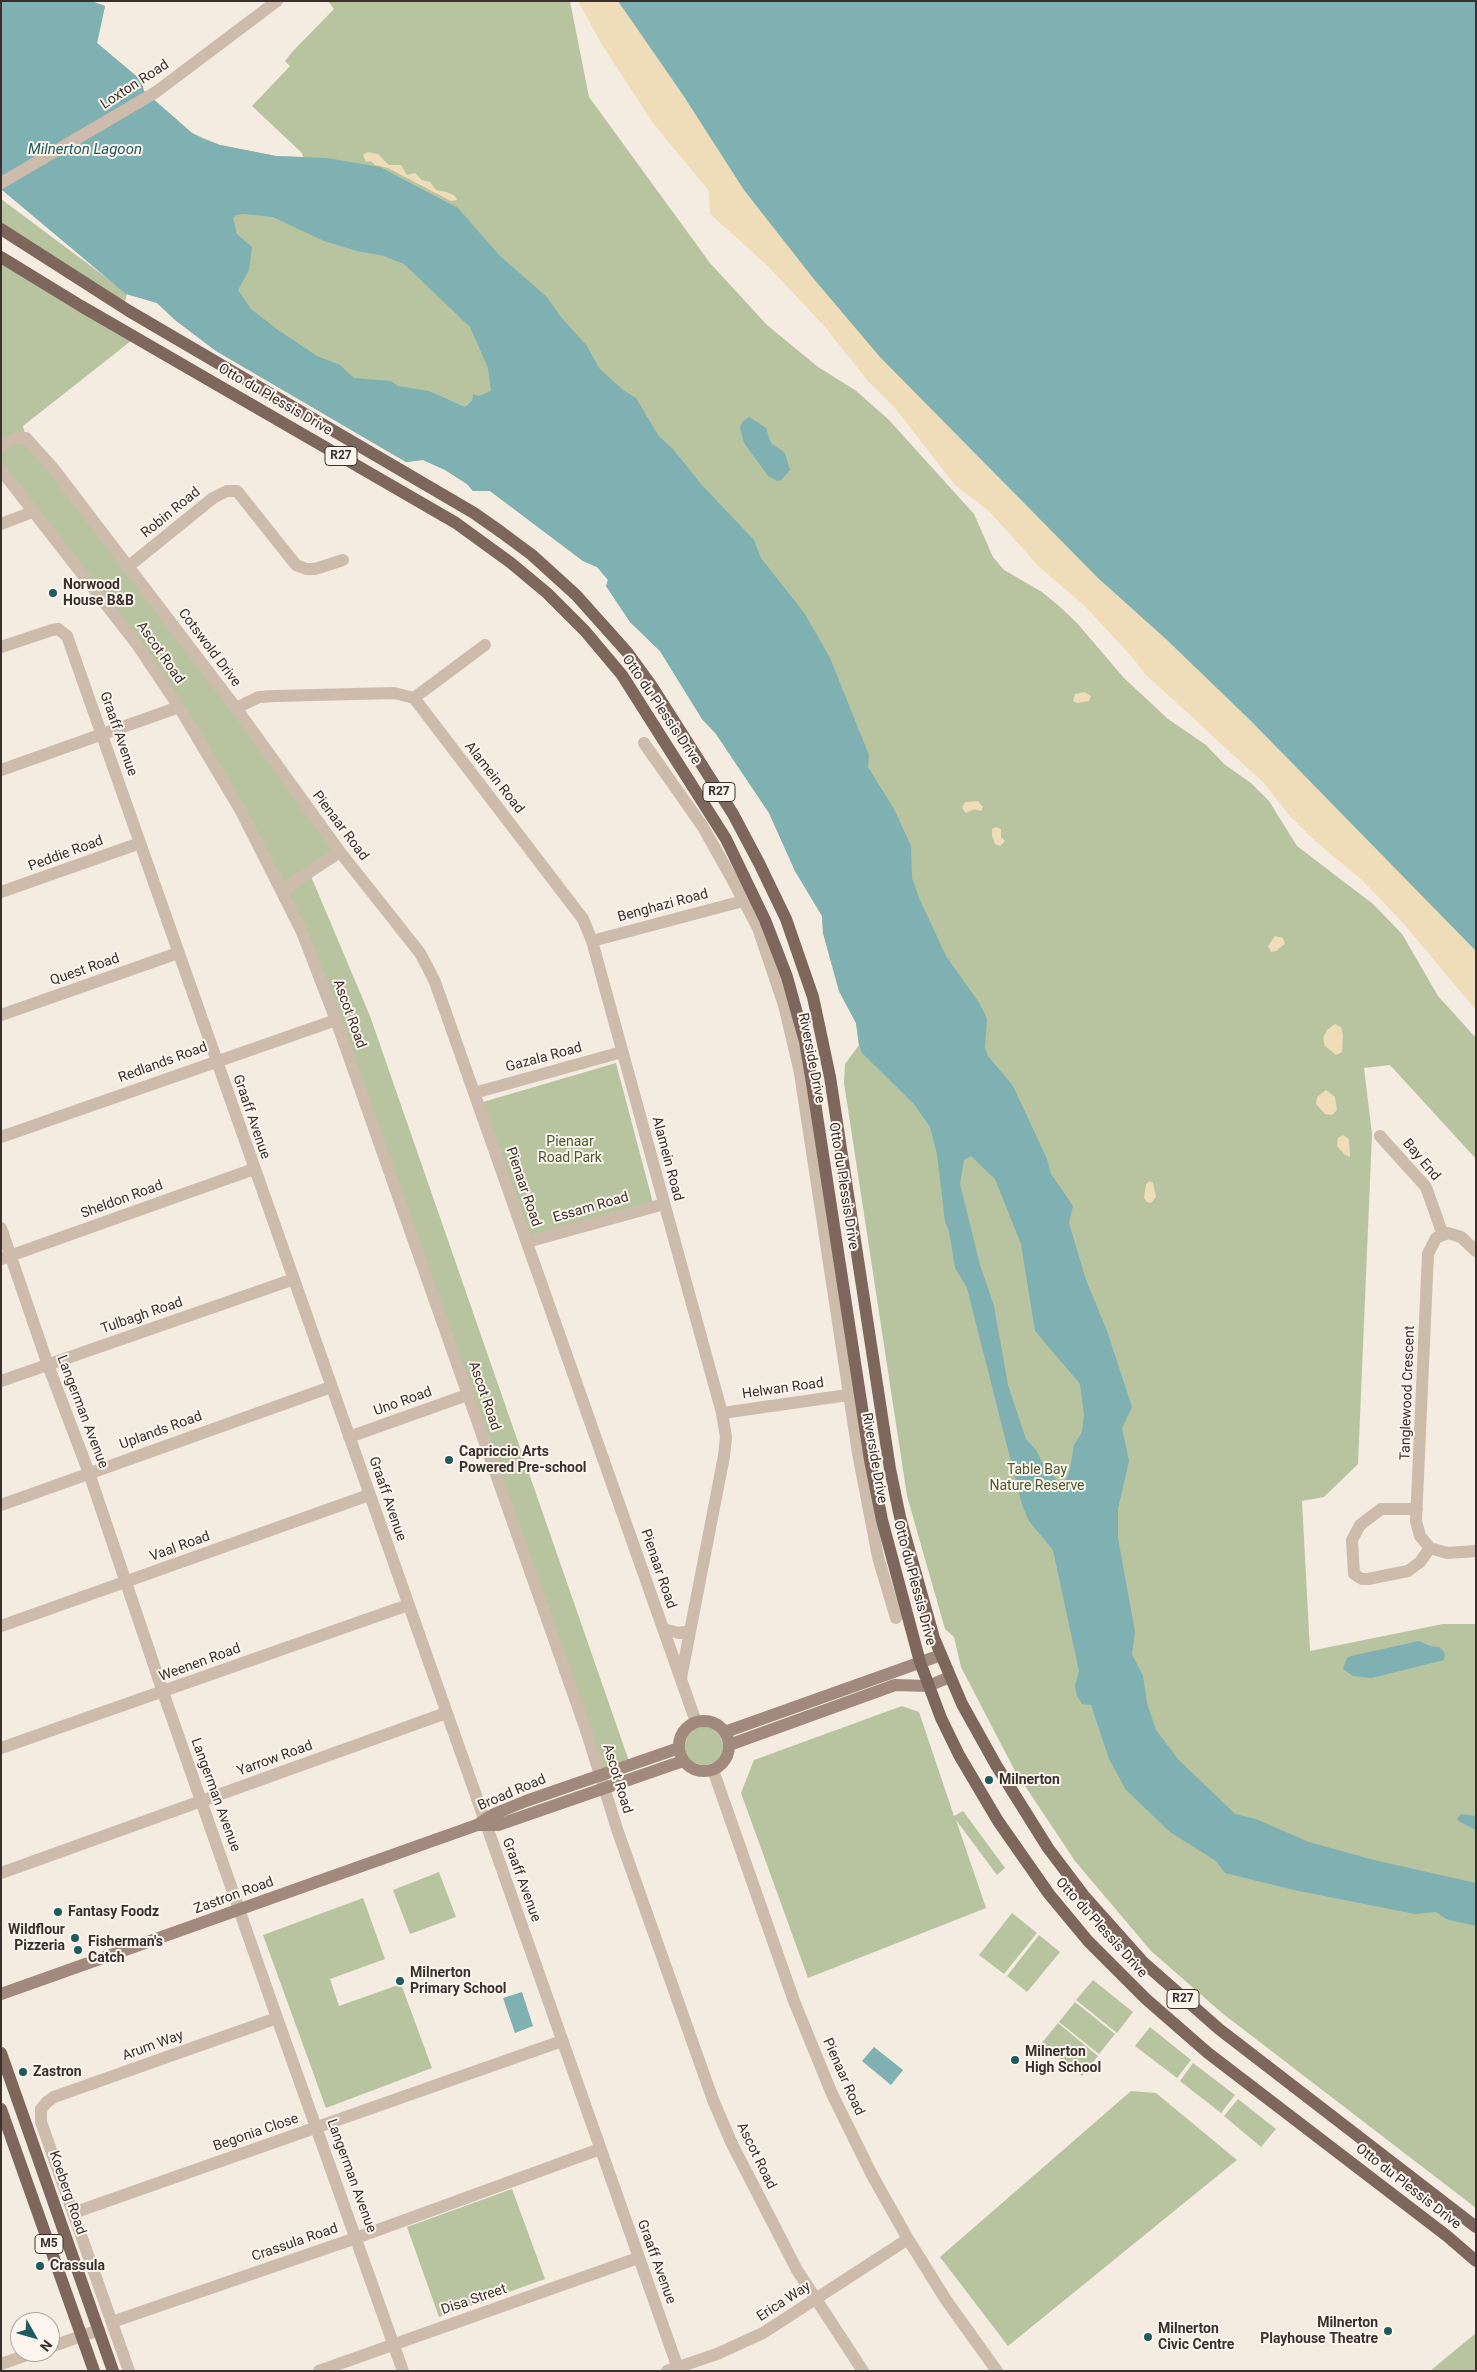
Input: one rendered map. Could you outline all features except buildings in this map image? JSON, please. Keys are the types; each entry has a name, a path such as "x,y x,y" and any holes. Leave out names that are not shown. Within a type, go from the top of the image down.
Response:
{"main road":[{"name":"Otto du Plessis Drive","path":"1,229 121,306 465,508 501,532 532,555 590,609 627,652 657,693 734,814 786,919 812,997 830,1077 890,1468 914,1570 941,1655 950,1677 988,1750 1048,1848 1085,1897 1130,1948 1177,1994 1219,2029 1476,2227"},
{"name":"Otto du Plessis Drive","path":"1,257 80,306 456,523 511,563 547,593 585,631 638,698 713,816 742,870 776,945 795,1004 812,1082 876,1494 888,1547 920,1662 947,1733 998,1821 1049,1894 1111,1965 1188,2037 1440,2230 1476,2261"},
{"name":"Koeberg Road","path":"1,2053 113,2371"},
{"name":"M5","path":"1,2109 94,2371"}],"street":[{"name":"Loxton Road","path":"1,183 156,92 277,1"},
{"name":"Cotswold Drive","path":"1,446 16,438 26,438 33,444 129,566 236,708 259,697 275,696 394,693 414,698"},
{"name":"Ascot Road","path":"1,470 35,511 136,643 179,707 241,811 302,932 336,1020 468,1395 605,1788 618,1832 713,2100 732,2144 778,2234 816,2299 863,2371"},
{"name":"Robin Road","path":"129,566 213,498 227,491 237,491 296,565 306,569 315,569 343,560"},
{"path":"1,524 35,511"},
{"name":"Graaff Avenue","path":"1,648 52,630 58,629 67,636 408,1604 482,1824 600,2149 675,2370"},
{"path":"414,698 485,644"},
{"name":"Alamein Road","path":"414,698 575,907 592,941 722,1413 726,1430 726,1446 681,1680"},
{"path":"1,770 179,707"},
{"name":"Pienaar Road","path":"236,708 340,852 420,953 428,968 527,1242 696,1722"},
{"name":"Riverside Drive","path":"644,743 703,827 743,901 768,953 793,1041 848,1395 871,1523 896,1618"},
{"name":"Peddie Road","path":"1,892 140,843"},
{"path":"282,890 340,852"},
{"name":"Benghazi Road","path":"592,941 743,901"},
{"name":"Quest Road","path":"1,1015 178,952"},
{"name":"Redlands Road","path":"1,1137 216,1060 336,1020"},
{"name":"Gazala Road","path":"474,1093 622,1052"},
{"name":"Bay End","path":"1380,1136 1426,1186 1443,1234"},
{"name":"Sheldon Road","path":"6,1257 254,1169"},
{"name":"Essam Road","path":"527,1242 664,1204"},
{"name":"Langerman Avenue","path":"1,1228 6,1257 89,1473 162,1692 277,2018 318,2127 403,2371"},
{"path":"1443,1234 1461,1236 1476,1251"},
{"name":"Tanglewood Crescent","path":"1430,1548 1420,1536 1416,1522 1428,1254 1432,1243 1443,1234"},
{"name":"Tulbagh Road","path":"1,1381 294,1279"},
{"name":"Uplands Road","path":"1,1505 332,1387"},
{"name":"Uno Road","path":"349,1437 468,1395"},
{"name":"Helwan Road","path":"722,1413 848,1395"},
{"name":"Vaal Road","path":"1,1626 369,1496"},
{"path":"1417,1509 1381,1509 1360,1526 1352,1540 1354,1574 1362,1579 1368,1579 1408,1571 1420,1562 1430,1548 1447,1553 1476,1551"},
{"name":"Weenen Road","path":"1,1748 408,1604"},
{"path":"663,1629 679,1633 690,1631"},
{"path":"727,1738 844,1689 941,1655"},
{"path":"727,1738 847,1702 895,1685 928,1686 950,1677"},
{"path":"844,1689 847,1702"},
{"name":"Yarrow Road","path":"1,1873 446,1714"},
{"path":"696,1722 713,1722 727,1738 725,1760 713,1770 698,1771 683,1761 678,1748 683,1732 696,1722"},
{"name":"Broad Road","path":"482,1824 526,1801 678,1748"},
{"name":"Broad Road","path":"482,1824 498,1825 683,1761"},
{"name":"Pienaar Road","path":"713,1770 794,2001 832,2094 872,2175 908,2239 946,2300 997,2371"},
{"name":"Zastron Road","path":"1,1994 482,1824"},
{"name":"Arum Way","path":"74,2213 41,2120 43,2107 54,2097 277,2018"},
{"name":"Begonia Close","path":"74,2213 562,2041"},
{"name":"Crassula Road","path":"112,2322 356,2238 600,2149"},
{"path":"74,2213 129,2371"},
{"name":"Erica Way","path":"675,2370 747,2342 908,2239"},
{"name":"Disa Street","path":"319,2371 638,2258"},
{"path":"60,2344 99,2330"}],"green space":[{"name":"Table Bay Nature Reserve","path":"1,1 91,1 105,6 97,43 141,80 144,91 192,133 220,145 276,156 303,157 302,153 252,106 290,66 285,61 293,51 334,9 328,1 570,1 589,97 710,263 767,325 818,367 855,390 889,420 974,514 993,557 1004,570 1042,592 1059,606 1077,623 1124,678 1168,719 1206,745 1224,764 1251,783 1269,801 1297,846 1373,904 1402,934 1438,996 1476,1038 1476,1159 1390,1065 1364,1068 1372,1134 1358,1464 1324,1497 1302,1501 1310,1651 1443,1624 1476,1624 1476,2208 1222,2013 1151,1951 1075,1861 1015,1771 961,1667 954,1637 945,1629 907,1496 844,1083 845,1064 859,1045 856,1023 839,991 823,933 822,916 795,871 769,813 716,734 702,719 660,651 630,622 606,586 608,580 597,567 583,561 490,491 473,491 467,484 445,470 423,460 406,462 216,351 175,320 157,303 127,294 124,306 1,228 1,199 115,284 1,189"},
{"path":"1,257 136,337 23,426 26,438 340,852 310,874 370,1016 630,1764 601,1775 302,932 179,707 1,470"},
{"name":"Pienaar Road Park","path":"616,1063 653,1203 531,1238 483,1102"},
{"path":"902,1706 919,1712 954,1816 963,1811 1005,1868 997,1875 956,1820 986,1908 808,1978 741,1793 754,1760"},
{"path":"704,1727 718,1732 723,1746 718,1760 704,1765 690,1760 685,1746 690,1732"},
{"path":"439,1872 456,1917 410,1934 393,1890"},
{"path":"363,1898 385,1959 330,1979 339,2006 401,1984 432,2068 326,2108 263,1935"},
{"path":"1012,1913 1037,1933 1004,1974 979,1955"},
{"path":"1039,1935 1060,1952 1027,1992 1007,1976"},
{"path":"1093,1980 1133,2012 1117,2033 1076,2000"},
{"path":"1075,2002 1115,2034 1099,2054 1059,2022"},
{"path":"1058,2023 1098,2056 1082,2076 1041,2044"},
{"path":"1150,2027 1191,2060 1177,2078 1135,2046"},
{"path":"1193,2063 1235,2095 1221,2113 1180,2081"},
{"path":"1131,2091 1156,2093 1237,2160 1008,2346 940,2257"},
{"path":"1238,2099 1276,2129 1261,2147 1224,2116"},
{"path":"512,2189 545,2279 439,2317 407,2227"},
{"path":"1476,2333 1476,2371 1430,2371"}],"sand":[{"path":"578,1 671,1 1476,851 1476,1010 1404,924 1362,880 1315,841 1289,815 1264,783 1145,674 1132,657 1084,605 1039,567 990,512 955,485 895,408 868,381 825,327 767,265 710,214 709,191 653,123 601,43"},
{"path":"368,152 378,154 389,165 401,165 407,175 415,173 422,180 430,182 436,190 447,192 455,196 457,200 451,201 388,168 375,165 371,161 366,162 363,155"},
{"path":"1085,692 1091,696 1089,701 1077,703 1073,701 1075,694"},
{"path":"978,801 983,807 981,811 974,809 966,813 962,808 965,802"},
{"path":"996,827 1001,829 1001,837 1005,841 1000,846 995,844 992,835 992,829"},
{"path":"1275,936 1283,938 1285,944 1276,951 1271,952 1268,946"},
{"path":"1335,1024 1341,1027 1343,1035 1342,1052 1336,1055 1325,1046 1323,1038 1327,1030"},
{"path":"1326,1090 1335,1097 1337,1110 1332,1115 1325,1114 1316,1104 1317,1097"},
{"path":"1343,1135 1349,1139 1350,1157 1345,1155 1337,1146 1338,1138"},
{"path":"1150,1181 1153,1183 1156,1197 1151,1203 1147,1202 1144,1198 1146,1184"}],"water":[{"name":"Milnerton Lagoon","path":"1,1 91,1 105,6 97,43 141,80 144,91 192,133 220,145 276,156 327,158 380,167 458,208 499,255 547,297 560,316 587,346 599,368 623,390 636,398 658,435 673,449 701,484 754,540 761,558 805,614 830,658 869,755 868,767 894,809 911,846 912,878 920,900 946,956 980,1004 987,1019 985,1047 988,1056 1013,1086 1047,1159 1051,1174 1073,1206 1069,1223 1086,1280 1107,1331 1132,1407 1122,1428 1129,1461 1118,1509 1118,1538 1135,1632 1132,1654 1143,1676 1147,1703 1156,1730 1178,1759 1235,1814 1256,1819 1309,1842 1374,1860 1476,1883 1476,1926 1446,1919 1436,1912 1415,1914 1294,1890 1225,1873 1216,1861 1170,1832 1126,1790 1109,1759 1091,1705 1082,1704 1077,1696 1075,1686 1079,1671 1053,1550 1029,1521 1022,1505 967,1288 955,1268 949,1231 945,1222 937,1154 930,1127 913,1103 862,1053 856,1023 839,991 823,933 822,916 795,871 769,813 716,734 702,719 660,651 630,622 606,586 608,580 597,567 583,561 490,491 473,491 467,484 445,470 423,460 406,462 216,351 175,320 157,303 126,294 1,189","holes":["236,215 273,217 324,241 357,251 384,256 404,264 470,327 488,368 491,391 479,396 473,394 472,401 465,407 429,391 398,386 391,381 354,378 340,365 317,356 278,330 251,309 238,290 249,270 252,247 237,234 233,218","971,1156 995,1179 1021,1244 1035,1331 1080,1384 1084,1415 1082,1432 1074,1445 1070,1469 1063,1487 1059,1485 1051,1471 1042,1462 1036,1450 1026,1439 1008,1385 994,1306 980,1265 960,1184 964,1160"]},
{"path":"618,1 1476,1 1476,951 1251,721 1167,640 1098,578 880,357 813,278 744,190 683,95"},
{"path":"749,417 766,428 771,443 785,453 790,470 781,480 777,481 768,476 744,443 740,427 743,421"},
{"path":"1419,1641 1430,1646 1439,1647 1445,1653 1444,1660 1372,1678 1353,1676 1343,1669 1347,1658 1351,1656"},
{"path":"1461,1814 1476,1816 1476,1830 1457,1819"},
{"path":"522,1992 533,2026 515,2033 503,1998"},
{"path":"874,2047 903,2070 891,2085 862,2061"}],"place":[{"name":"Norwood House B&B","path":"53,593"},
{"name":"Capriccio Arts Powered Pre-school","path":"449,1460"},
{"name":"Milnerton","path":"989,1780"},
{"name":"Fantasy Foodz","path":"58,1912"},
{"name":"Wildflour Pizzeria","path":"75,1938"},
{"name":"Fisherman's Catch","path":"78,1950"},
{"name":"Milnerton Primary School","path":"400,1981"},
{"name":"Milnerton High School","path":"1015,2060"},
{"name":"Zastron","path":"23,2072"},
{"name":"Crassula","path":"40,2266"},
{"name":"Milnerton Playhouse Theatre","path":"1388,2331"},
{"name":"Milnerton Civic Centre","path":"1148,2337"}]}
